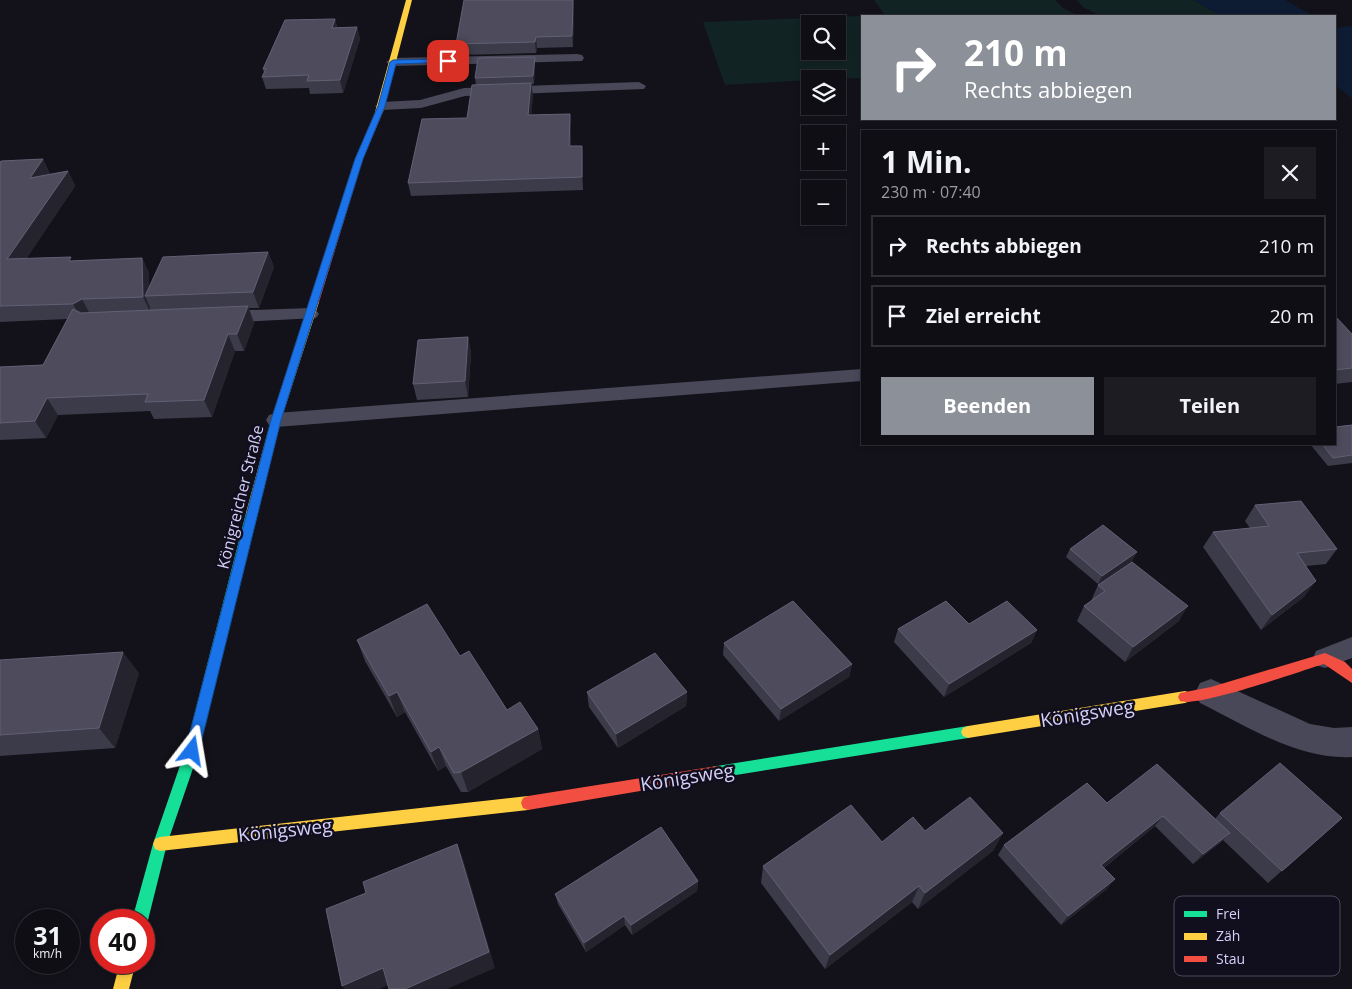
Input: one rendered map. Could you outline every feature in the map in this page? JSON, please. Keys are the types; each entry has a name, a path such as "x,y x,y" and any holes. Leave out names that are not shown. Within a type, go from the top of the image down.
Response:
{"street":[{"name":"Königreicher Straße","path":"143,909 160,844 192,751 276,420 359,159 382,106 409,0"},
{"name":"Königsweg","path":"160,844 500,807 1211,693 1325,658"},
{"path":"1325,658 1340,666 1352,678"},
{"path":"1211,693 1306,738 1334,743 1352,742"},
{"path":"121,989 125,974"}],"lane":[{"path":"393,62 577,58"},
{"path":"382,106 421,104 464,92 639,86"},
{"path":"210,318 310,314"},
{"path":"276,420 861,375"},
{"name":"Königsweg","path":"1325,658 1352,647"}],"shaded area":[{"path":"874,0 1055,0 1063,8 1077,15 885,15"},
{"path":"1077,0 1193,0 1220,15 1099,15 1083,7"},
{"path":"861,16 861,78 846,78 846,70 801,70 801,81 725,85 703,22 801,18 801,60 846,60 846,17"}],"water":[{"path":"1193,0 1285,0 1312,15 1220,15"},
{"path":"1352,26 1352,98 1336,86 1336,28"}],"building":[{"path":"464,0 573,0 572,36 536,37 535,42 456,44"},
{"path":"335,19 332,28 357,27 340,80 307,81 309,75 262,77 266,69 263,69 285,20"},
{"path":"535,57 533,76 475,78 478,58"},
{"path":"531,83 528,115 570,114 569,146 582,146 582,177 408,183 422,119 467,118 472,85"},
{"path":"43,159 30,178 68,171 7,259 71,257 69,261 142,258 143,297 82,299 73,304 0,306 0,162"},
{"path":"268,252 253,292 145,296 163,257"},
{"path":"248,306 237,334 228,334 204,400 145,402 148,394 47,398 35,421 0,423 0,367 43,365 73,309 81,313"},
{"path":"1336,317 1352,334 1352,368 1336,370"},
{"path":"468,337 465,381 413,384 418,340"},
{"path":"1352,425 1352,455 1333,458 1323,445 1336,445 1336,427"},
{"path":"1301,501 1337,549 1297,553 1316,581 1272,615 1213,532 1269,526 1255,505"},
{"path":"1103,525 1137,552 1102,576 1070,549"},
{"path":"1132,562 1188,606 1133,647 1084,606 1105,591 1098,585"},
{"path":"793,601 852,664 781,709 724,643"},
{"path":"946,601 969,624 1007,601 1037,630 949,684 898,629"},
{"path":"427,604 460,656 469,651 507,710 520,702 538,729 461,772 454,773 439,747 431,752 397,692 389,696 357,640"},
{"path":"123,652 99,728 0,735 0,660"},
{"path":"655,653 687,692 616,734 587,692"},
{"path":"1280,763 1342,818 1282,871 1220,813"},
{"path":"1157,764 1230,833 1203,854 1163,816 1101,865 1115,879 1068,916 1004,845 1087,783 1107,803"},
{"path":"970,797 1003,833 925,893 919,886 830,955 763,866 851,805 882,842 913,817 925,831"},
{"path":"661,827 698,881 631,925 624,916 584,943 555,894"},
{"path":"457,844 489,952 405,989 389,989 383,968 342,986 326,909 366,893 363,882"}],"traffic: fast":[{"path":"143,909 160,844 192,751 252,513"},
{"path":"717,772 968,732"}],"traffic: slow":[{"path":"379,112 409,0"},
{"path":"252,513 276,420 314,302"},
{"path":"968,732 1185,697"},
{"path":"160,844 528,803"},
{"path":"121,989 125,974"}],"traffic: jam":[{"path":"314,302 359,159 379,112"},
{"path":"1185,697 1211,693 1325,658 1340,666 1352,677"},
{"path":"528,803 717,772"}],"route":[{"path":"192,751 276,420 359,159 382,106 393,62 448,61"}]}
